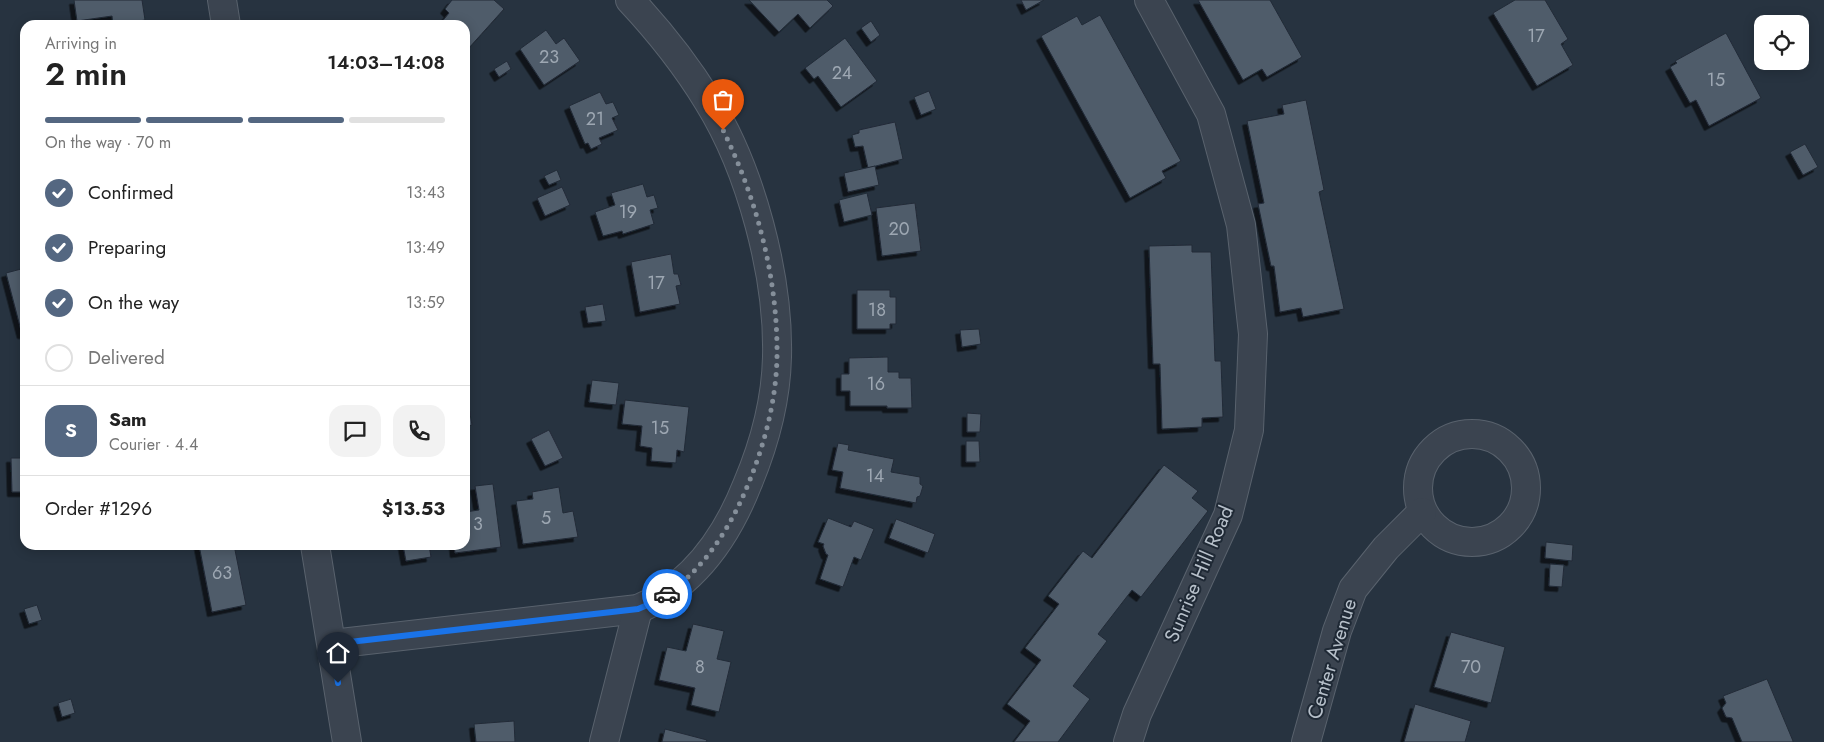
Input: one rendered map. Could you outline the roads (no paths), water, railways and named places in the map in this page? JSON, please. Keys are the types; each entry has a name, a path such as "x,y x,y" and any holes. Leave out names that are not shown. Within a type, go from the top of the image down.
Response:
{"street":[{"path":"222,0 225,20"},
{"path":"332,644 638,609 657,601 674,590 713,550 729,525 752,474 765,434 774,386 777,357 774,304 767,257 751,195 709,103 685,66 655,27 630,0"},
{"name":"Sunrise Hill Road","path":"1128,742 1137,714 1228,515 1249,430 1253,334 1241,226 1211,114 1149,0"},
{"name":"Center Avenue","path":"1306,742 1337,631 1353,589 1386,548 1422,512"},
{"path":"316,550 347,742"},
{"path":"604,742 638,609"}]}
